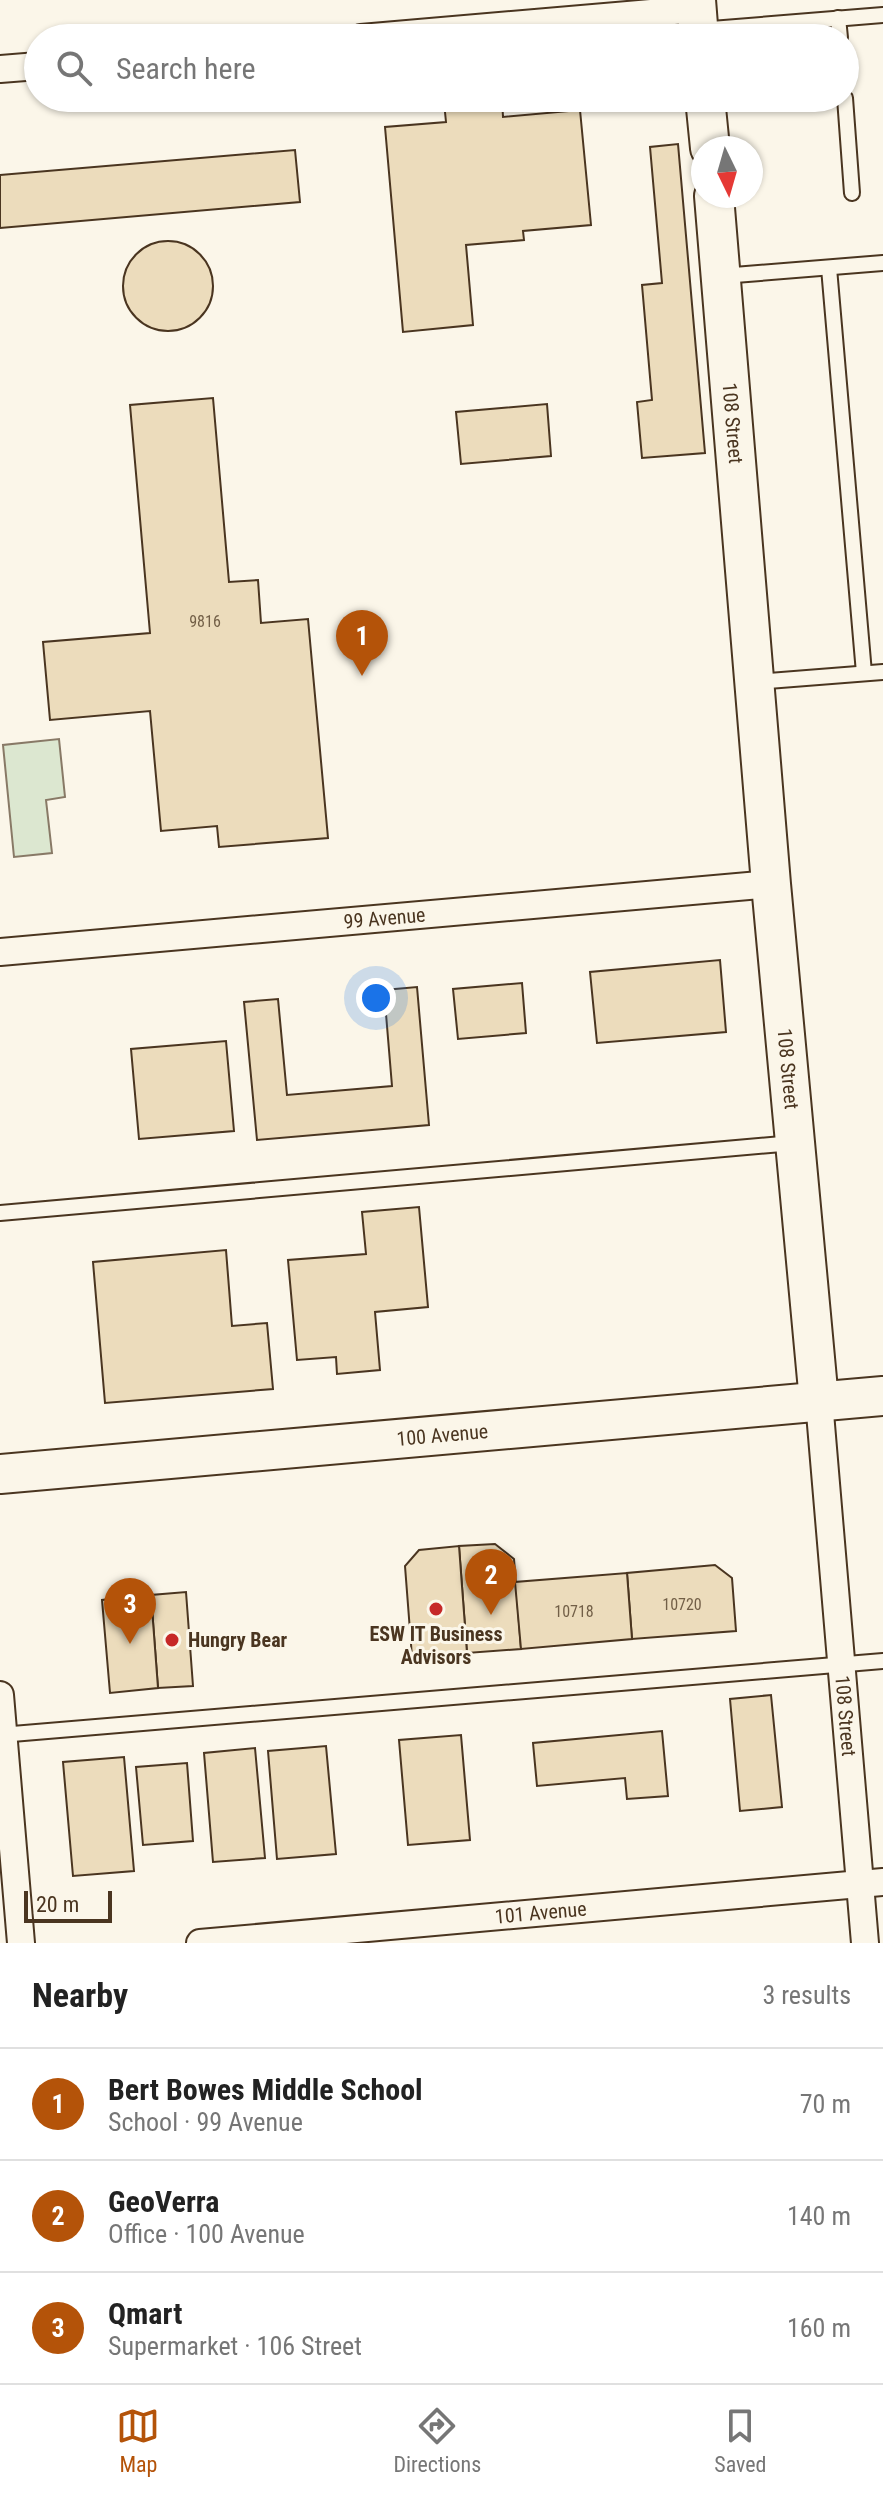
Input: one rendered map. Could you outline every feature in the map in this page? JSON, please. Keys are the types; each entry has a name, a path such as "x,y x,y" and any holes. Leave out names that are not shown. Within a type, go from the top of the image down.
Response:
{"street":[{"path":"609,24 698,19"},
{"path":"0,69 24,67"},
{"path":"706,112 709,136"},
{"name":"108 Street","path":"715,208 771,884 842,1664 872,1883 865,1943"},
{"name":"99 Avenue","path":"0,952 771,884"},
{"name":"100 Avenue","path":"0,1474 883,1396"},
{"path":"0,1695 21,1943"},
{"name":"101 Avenue","path":"200,1943 872,1883"}],"lane":[{"path":"698,19 883,15"},
{"path":"838,18 839,24"},
{"path":"846,112 852,193"},
{"path":"722,276 883,263"},
{"path":"829,268 864,673"},
{"path":"755,682 883,672"},
{"path":"0,1213 794,1143"},
{"path":"2,1734 883,1661"}],"green space":[{"path":"59,739 65,797 46,800 52,853 14,857 3,745"}],"building":[{"path":"445,112 503,112 503,117 580,112 591,225 523,231 524,240 466,245 473,325 403,332 385,127 446,122"},
{"path":"678,144 705,453 642,458 637,402 652,400 642,285 662,283 650,147"},
{"path":"295,150 300,202 0,228 0,175"},
{"path":"159,241 177,241 193,248 206,261 213,277 213,295 206,311 193,324 177,331 159,331 143,324 130,311 123,295 123,277 130,261 143,248"},
{"path":"213,398 229,582 258,580 261,623 308,619 328,838 219,847 217,826 161,831 150,711 50,720 43,642 150,633 130,405"},
{"path":"547,404 551,456 461,464 456,412"},
{"path":"720,960 726,1032 597,1043 590,972"},
{"path":"522,983 526,1033 458,1039 453,989"},
{"path":"417,987 429,1125 257,1140 244,1002 278,999 287,1095 392,1086 384,990"},
{"path":"226,1041 234,1131 139,1139 131,1049"},
{"path":"419,1207 428,1307 375,1312 380,1370 337,1374 336,1357 297,1360 288,1260 366,1254 362,1212"},
{"path":"226,1250 232,1326 267,1323 273,1389 105,1403 93,1262"},
{"path":"495,1544 514,1559 521,1649 467,1653 459,1546"},
{"name":"ESW IT Business Advisors","path":"459,1546 467,1653 412,1657 405,1566 419,1550"},
{"path":"715,1565 732,1578 736,1631 632,1639 627,1573"},
{"path":"627,1573 632,1639 521,1649 515,1582"},
{"name":"Hungry Bear","path":"186,1592 193,1686 158,1688 151,1595"},
{"path":"151,1595 158,1688 110,1693 102,1600"},
{"path":"771,1695 782,1807 740,1811 730,1699"},
{"path":"662,1731 668,1796 627,1799 625,1778 537,1786 533,1743"},
{"path":"461,1735 470,1840 408,1845 399,1740"},
{"path":"326,1746 336,1854 277,1859 268,1751"},
{"path":"255,1748 265,1858 213,1862 204,1753"},
{"path":"124,1757 134,1871 73,1876 63,1762"},
{"path":"187,1763 193,1841 143,1845 136,1767"}],"place":[{"name":"Bert Bowes Middle School","path":"362,676"},
{"name":"ESW IT Business Advisors","path":"436,1609"},
{"name":"GeoVerra","path":"491,1615"},
{"name":"Hungry Bear","path":"172,1640"},
{"name":"Qmart","path":"130,1644"}]}
